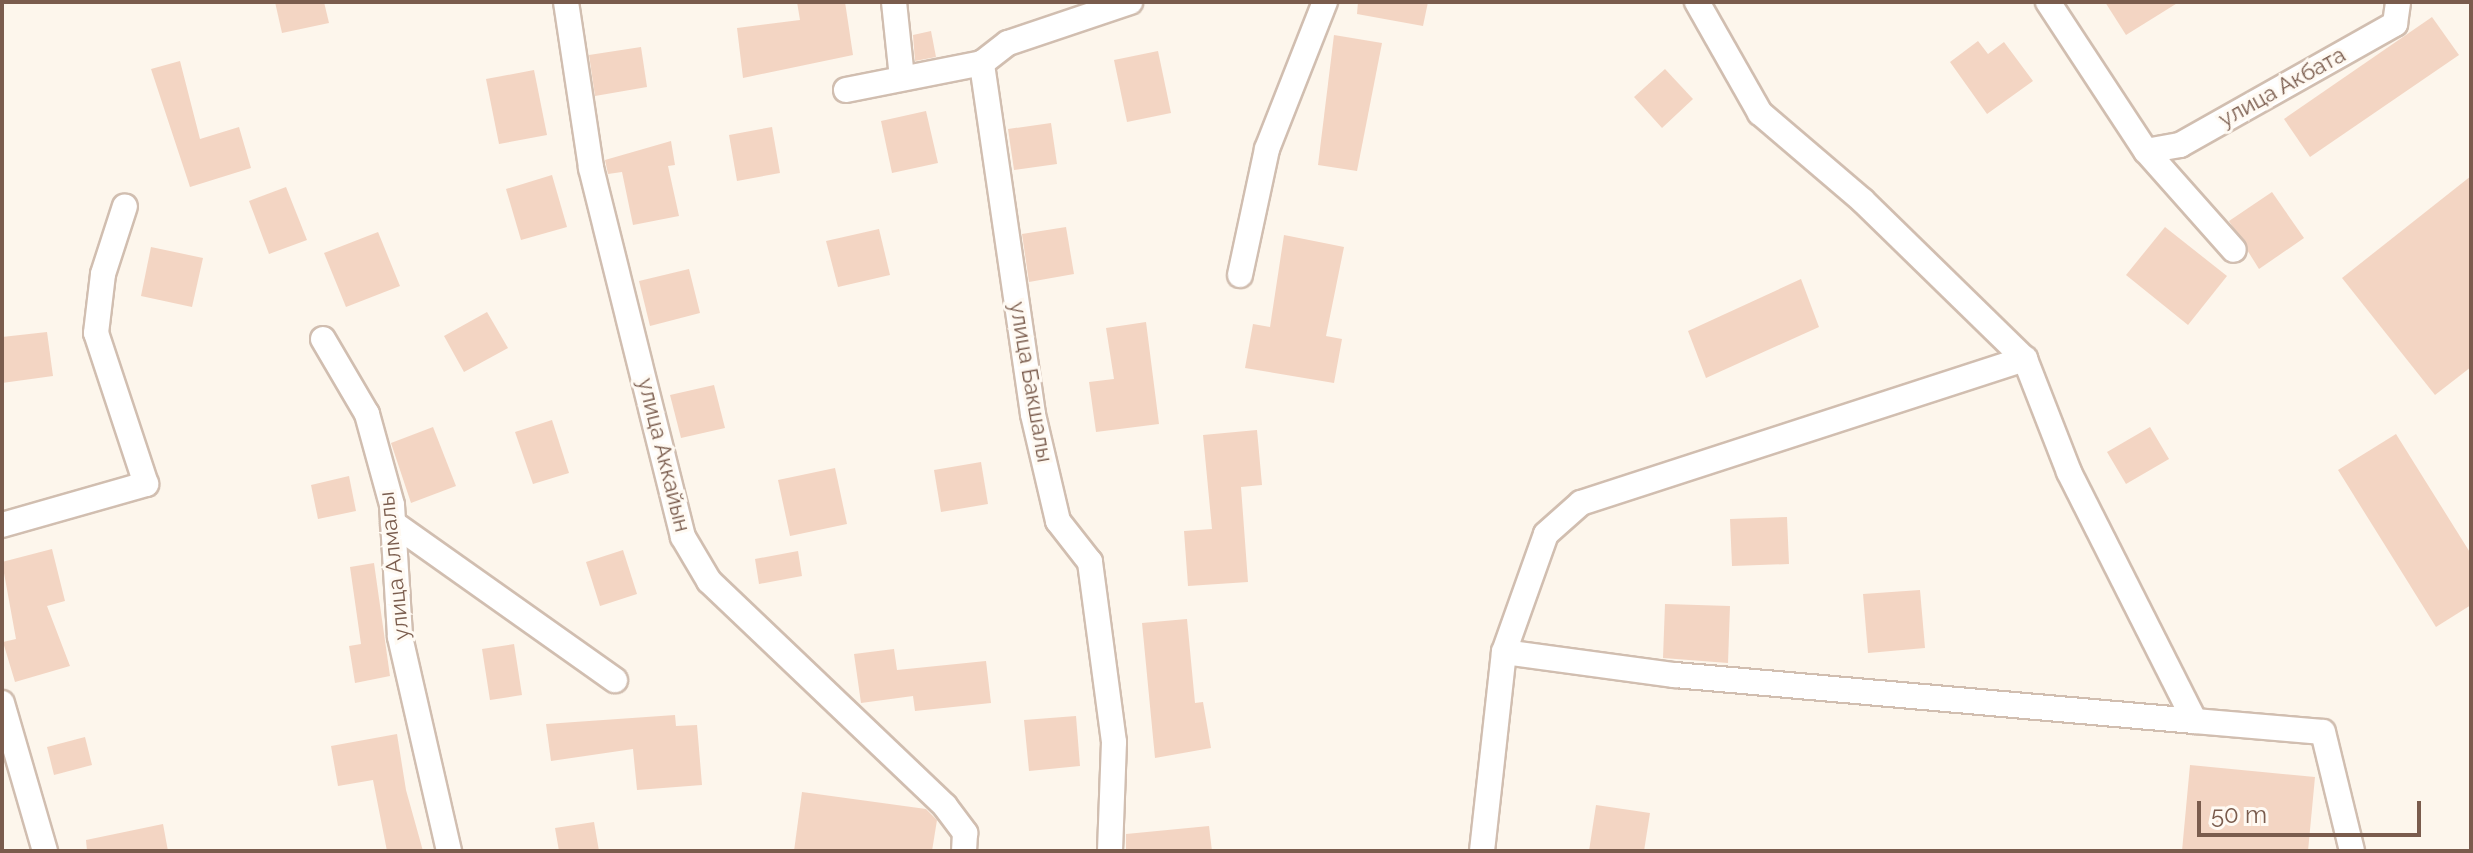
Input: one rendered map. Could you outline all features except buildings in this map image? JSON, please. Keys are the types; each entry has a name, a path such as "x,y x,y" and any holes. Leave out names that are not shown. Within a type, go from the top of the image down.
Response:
{"street":[{"name":"улица Аккайын","path":"566,2 591,168 683,537 709,581 945,806 965,833 964,851"},
{"path":"894,2 902,78"},
{"path":"846,90 982,63 1008,43 1130,2"},
{"path":"1240,275 1267,149 1325,2"},
{"path":"1697,2 1760,113 1863,201 2025,359 2069,472 2195,721"},
{"path":"2048,2 2146,151 2234,250"},
{"name":"улица Акбата","path":"2146,151 2180,145 2395,24 2398,2"},
{"name":"улица Бакшалы","path":"982,63 1033,414 1058,521 1090,562 1114,742 1110,851"},
{"path":"2,525 146,484 96,333 103,274 125,206"},
{"name":"улица Алмалы","path":"323,339 367,414 393,523 400,637 449,851"},
{"path":"1482,851 1504,652 1546,534 1581,503 2025,359"},
{"path":"393,523 615,680"},
{"path":"1504,652 1691,677 2323,732 2352,851"},
{"path":"2,703 45,851"}]}
